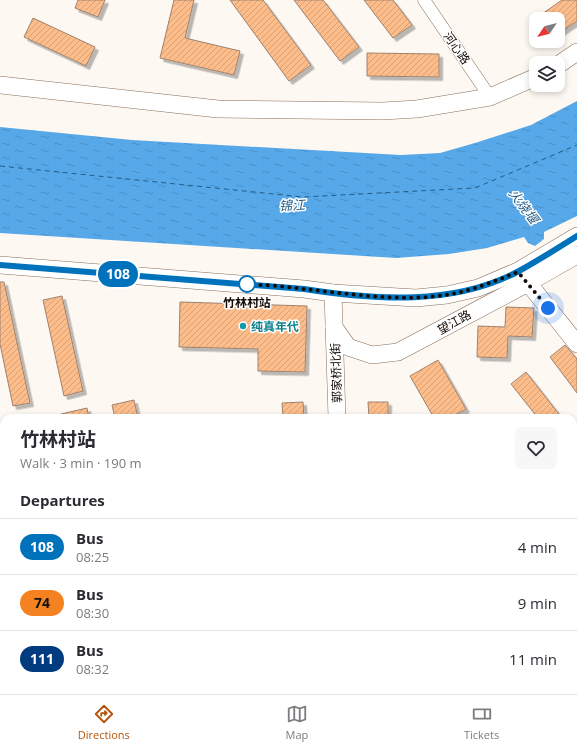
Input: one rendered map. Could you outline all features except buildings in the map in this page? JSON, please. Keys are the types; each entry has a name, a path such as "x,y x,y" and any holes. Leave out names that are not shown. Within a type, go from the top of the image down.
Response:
{"street":[{"name":"河心路","path":"424,0 490,97"},
{"path":"565,60 577,52"},
{"path":"0,85 218,109 383,111 417,109 490,97 529,80"},
{"name":"望江路","path":"334,327 348,346 372,355 398,352 577,236"},
{"name":"望江路","path":"0,265 304,289 332,293 416,298 446,295 478,288 577,255"},
{"path":"520,274 577,344"},
{"name":"郭家桥北街","path":"332,293 337,414"}],"water":[{"path":"577,101 577,216 544,232 544,239 535,246 528,243 524,237 487,248 449,254 396,258 0,233 0,127 132,140 401,155 440,153 475,143 531,125"}],"ferry route":[{"path":"0,166 303,197 475,188 577,145"}],"bus line":[{"name":"108","path":"0,265 304,289 332,293 416,298 446,295 478,288 518,272 577,236"}],"place":[{"name":"竹林村站","path":"247,284"},
{"name":"纯真年代","path":"243,326"}],"route":[{"path":"247,284 243,284 332,293 416,298 446,295 478,288 518,272 548,308"}],"water label":[{"name":"锦江","path":"292,205"},
{"name":"火烧堰","path":"524,206"}]}
